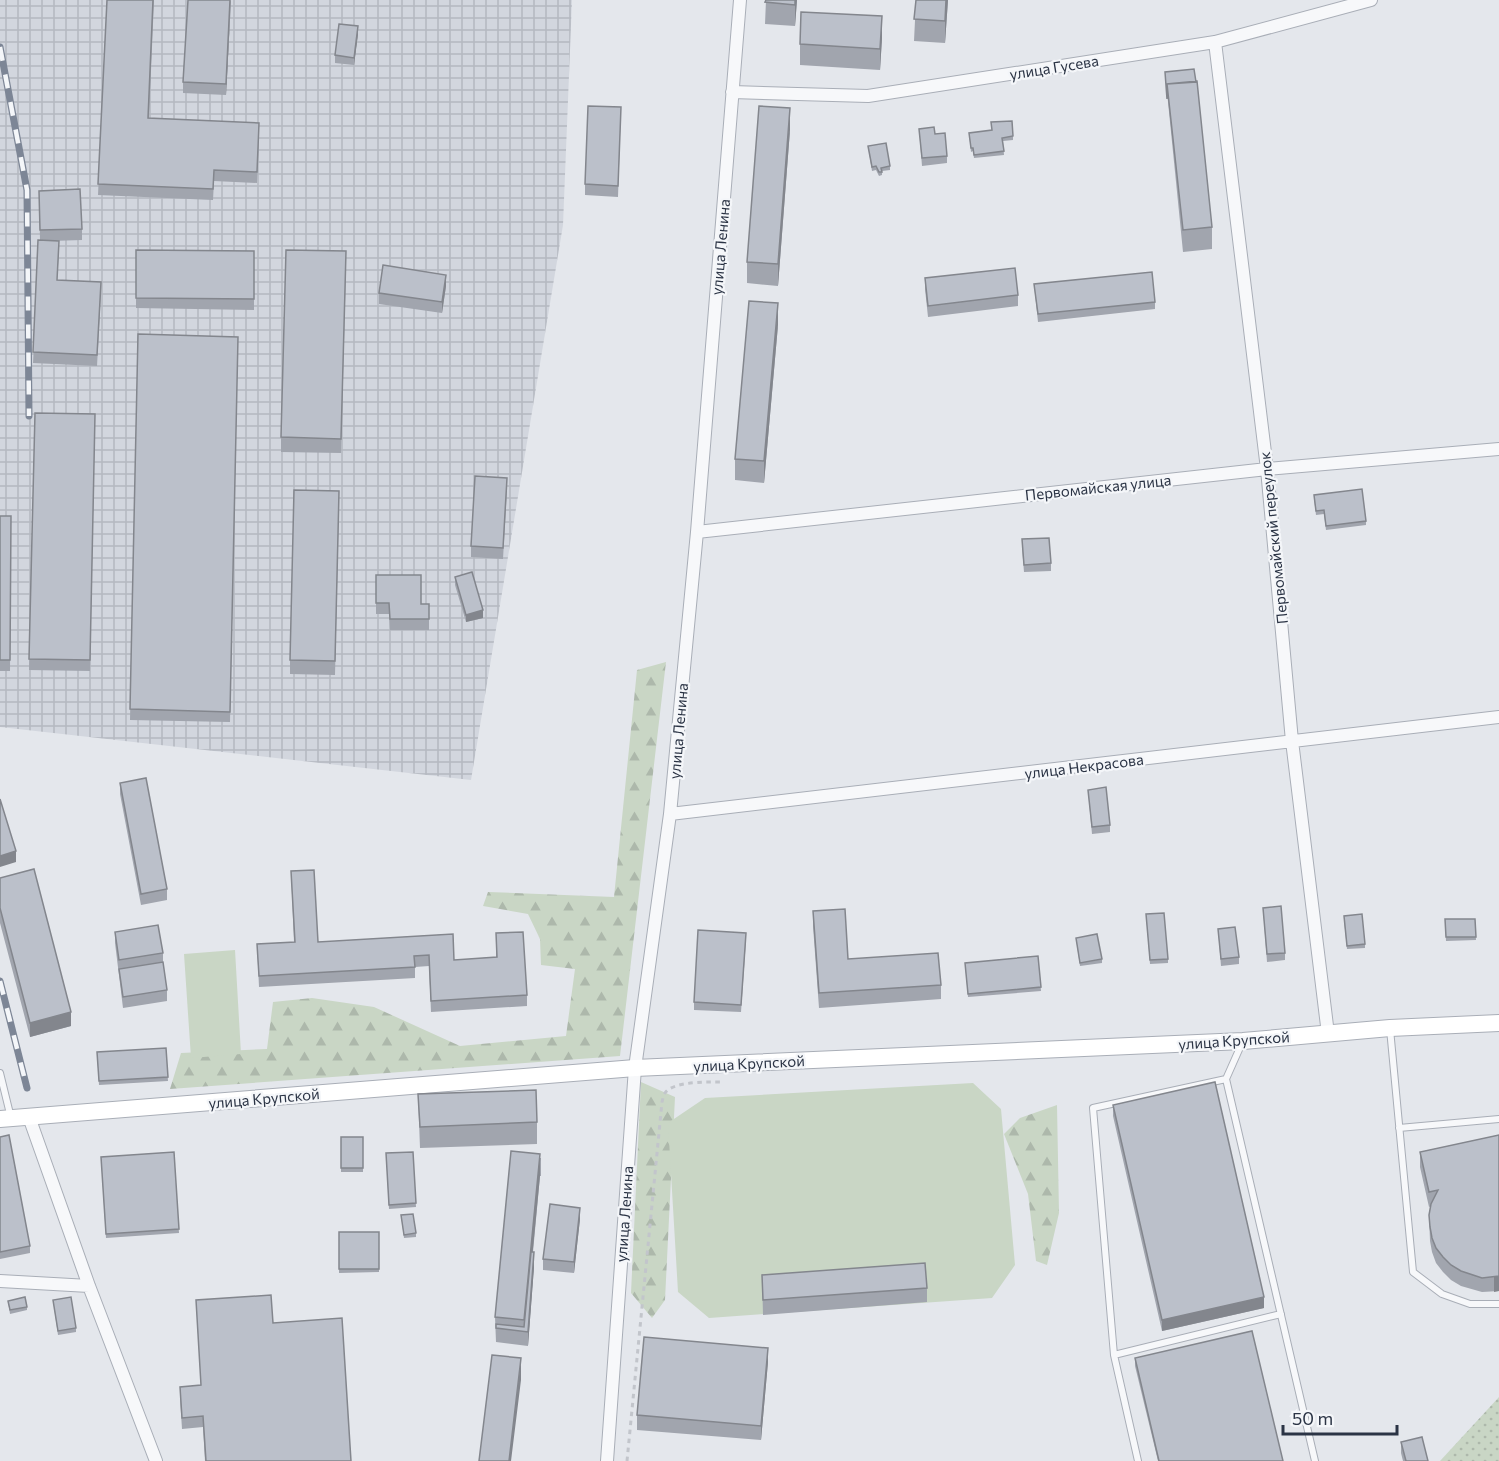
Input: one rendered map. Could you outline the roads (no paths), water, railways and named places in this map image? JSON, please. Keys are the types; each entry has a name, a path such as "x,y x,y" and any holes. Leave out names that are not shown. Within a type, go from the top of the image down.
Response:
{"street":[{"name":"улица Ленина","path":"607,1461 635,1068 670,814 697,532 740,0"},
{"name":"улица Гусева","path":"732,92 868,96 1215,42 1371,0"},
{"name":"Первомайский переулок","path":"1215,42 1267,469 1292,741 1328,1034"},
{"name":"Первомайская улица","path":"697,532 1267,469 1499,449"},
{"name":"улица Некрасова","path":"670,814 1499,717"},
{"name":"улица Крупской","path":"6,1119 635,1068 1243,1041 1390,1028 1499,1023"},
{"path":"29,1117 89,1286 156,1461"},
{"path":"0,1281 89,1286"}],"lane":[{"path":"1390,1028 1413,1272 1442,1294 1470,1304 1499,1304"},
{"path":"1243,1041 1226,1079 1315,1461"},
{"path":"0,1073 6,1119"},
{"path":"1138,1461 1114,1354 1093,1108 1226,1079"},
{"path":"1399,1128 1499,1119"},
{"path":"1114,1354 1281,1314"}],"railway":[{"path":"0,47 27,190 29,416"},
{"path":"0,981 27,1088"}]}
